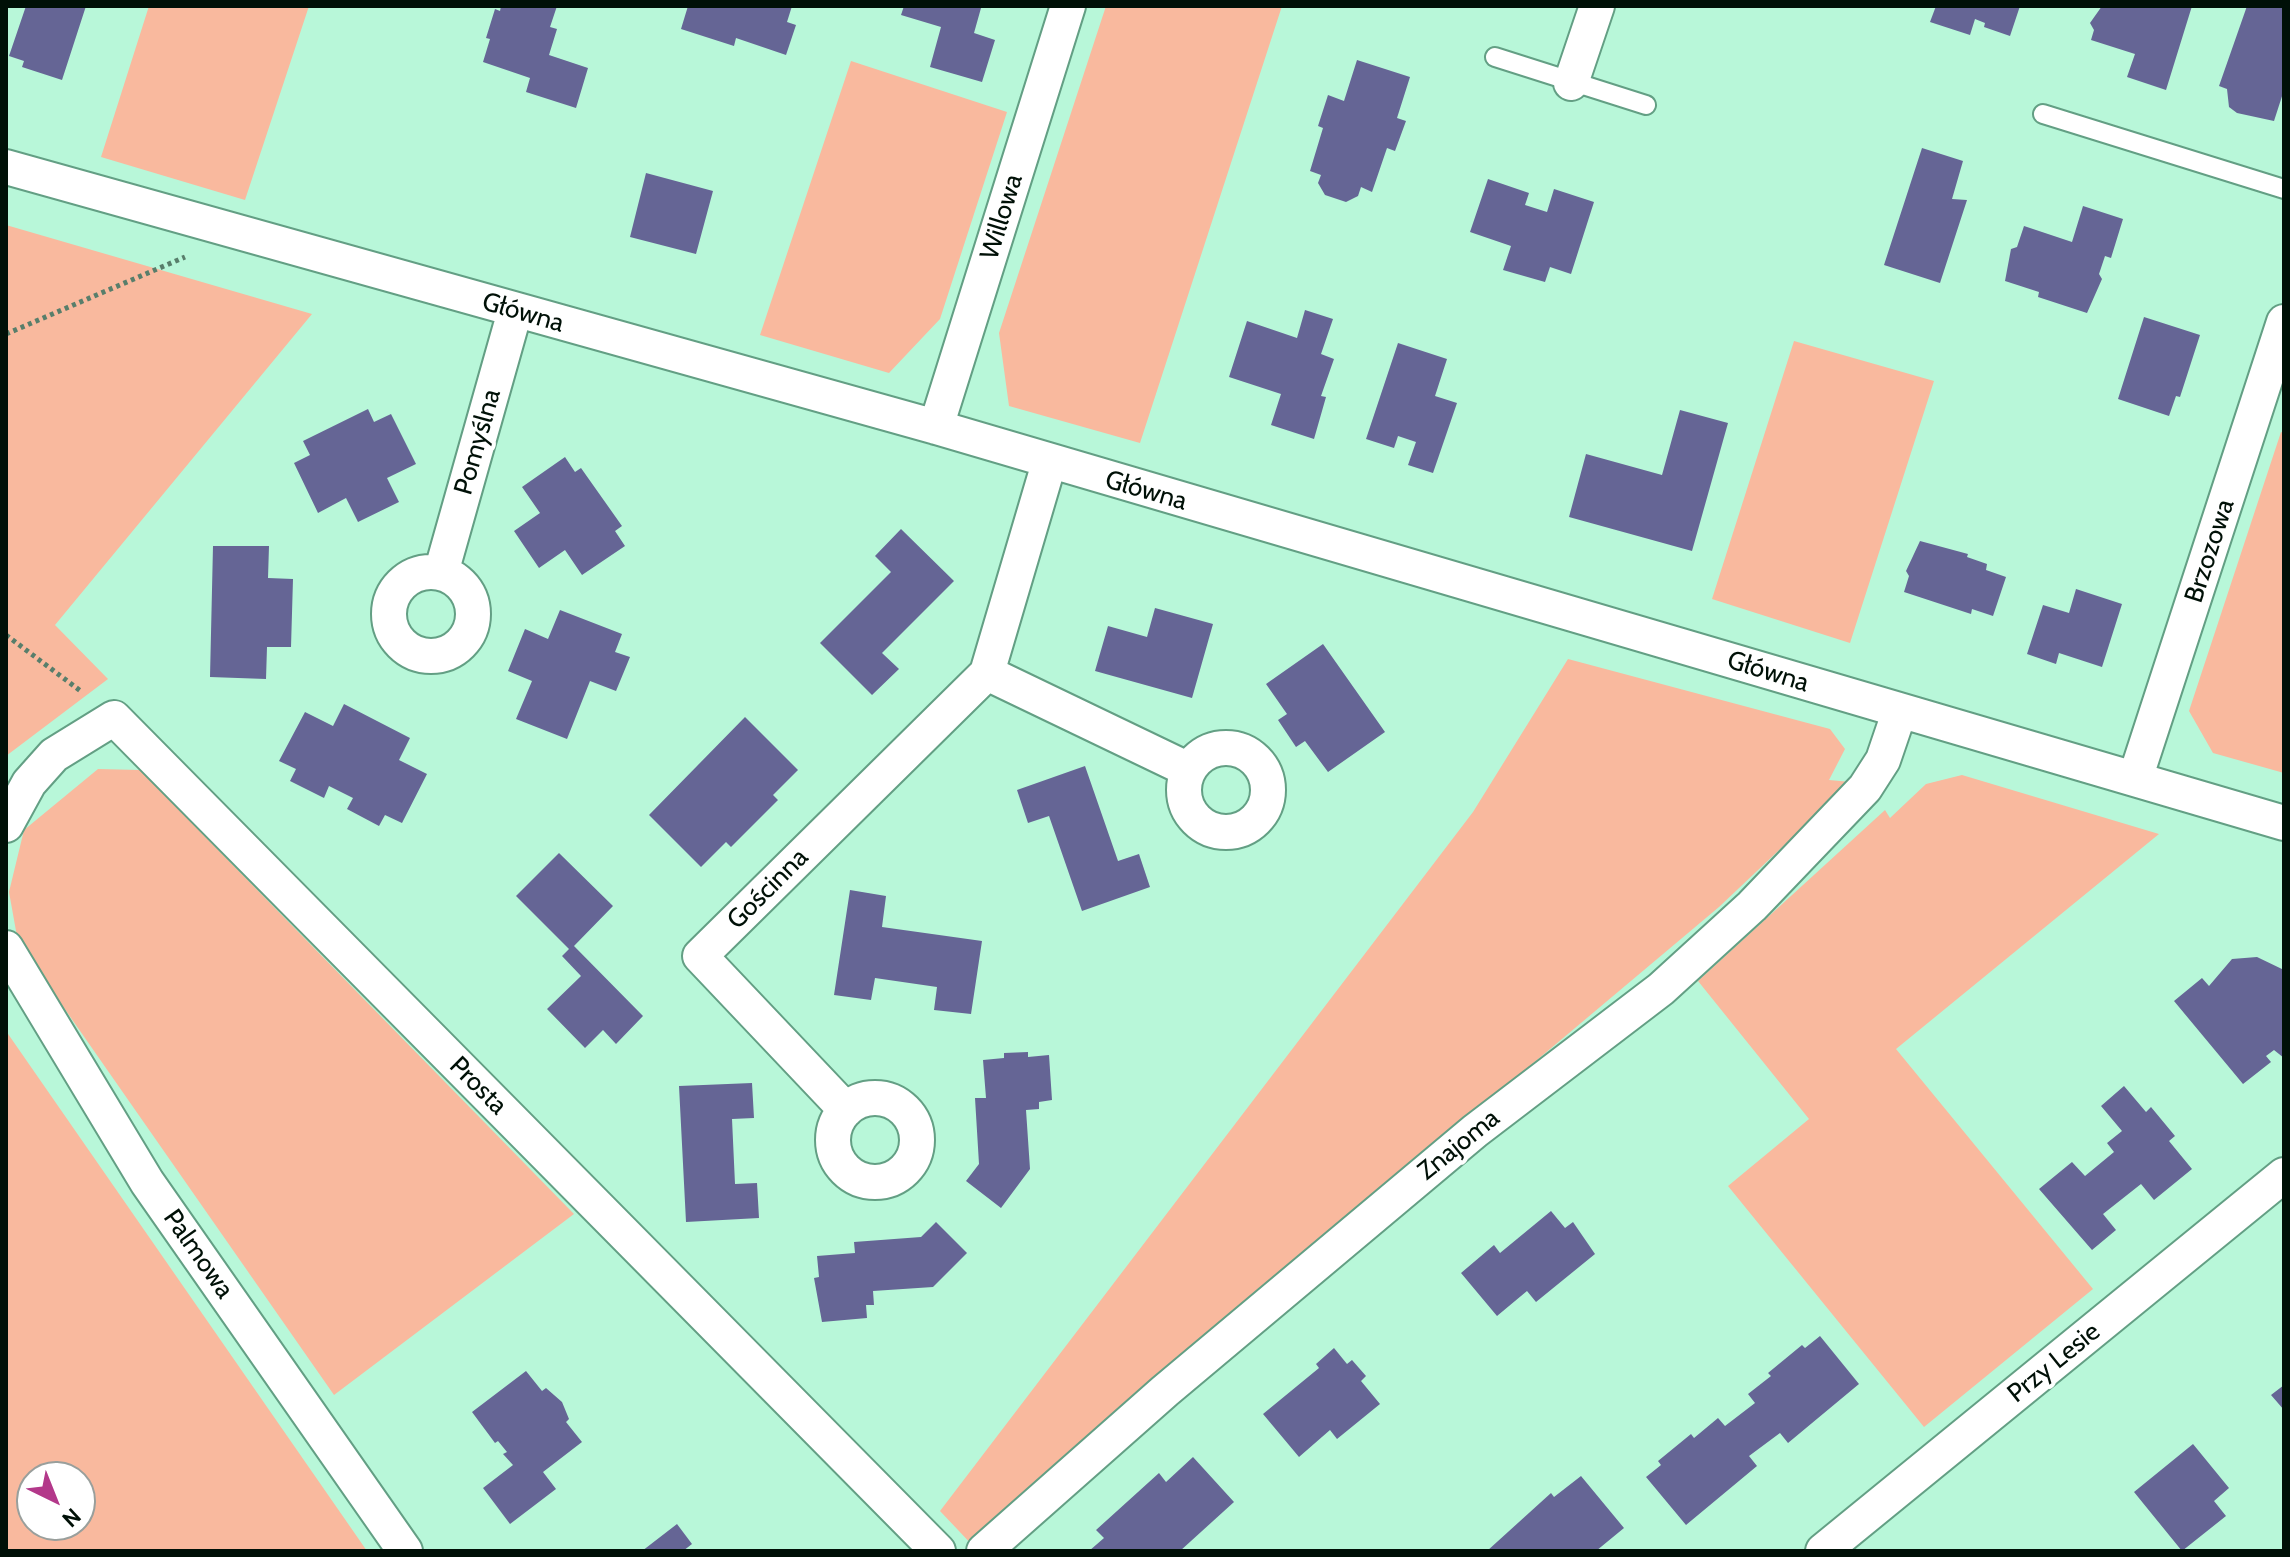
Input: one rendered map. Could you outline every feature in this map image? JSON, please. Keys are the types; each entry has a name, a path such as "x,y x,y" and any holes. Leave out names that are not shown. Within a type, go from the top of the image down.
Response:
{"street":[{"name":"Willowa","path":"936,427 1068,6"},
{"path":"1571,83 1597,6"},
{"name":"Główna","path":"6,167 936,427 1049,463 1601,621 1899,713 2284,823"},
{"name":"Pomyślna","path":"441,573 515,311"},
{"name":"Brzozowa","path":"2135,779 2284,322"},
{"name":"Gościnna","path":"846,1110 700,956 987,673 1049,463"},
{"path":"987,673 1189,770"},
{"name":"Znajoma","path":"984,1551 1200,1361 1475,1131 1661,989 1752,906 1865,788 1883,760 1899,713"},
{"path":"6,825 29,783 54,755 114,718"},
{"name":"Prosta","path":"114,718 938,1551"},
{"name":"Palmowa","path":"6,948 147,1182 405,1551"},
{"name":"Przy Lesie","path":"1823,1551 2284,1175"}],"lane":[{"path":"1495,57 1646,105"},
{"path":"2043,114 2284,189"}],"path":[{"path":"6,334 198,251"},
{"path":"6,635 114,718"}],"shaded area":[{"path":"149,6 309,6 245,200 101,157"},
{"path":"1106,6 1282,6 1140,443 1009,406 999,333"},
{"path":"851,61 1007,112 940,319 889,373 760,335"},
{"path":"6,225 312,314 55,625 108,679 6,756"},
{"path":"1794,341 1934,381 1850,643 1712,599"},
{"path":"2281,432 2284,433 2284,773 2213,753 2189,711"},
{"path":"1568,659 1830,729 1845,749 1829,780 1851,782 1719,907 1268,1286 976,1549 940,1511 1473,812"},
{"path":"98,769 140,770 574,1214 334,1395 18,942 9,892 24,830"},
{"path":"1962,775 2159,834 1896,1049 2093,1289 1924,1427 1728,1186 1809,1119 1698,981 1885,810 1890,818 1926,784"},
{"path":"6,1031 367,1551 6,1551"}],"building":[{"path":"26,6 86,6 62,80 22,67 24,61 9,56"},
{"path":"501,6 557,6 550,27 557,29 549,55 588,68 576,108 526,92 530,78 483,62 495,9 500,11"},
{"path":"688,6 792,6 787,22 796,25 786,55 736,38 734,46 681,29"},
{"path":"904,6 981,8 974,33 995,40 982,82 930,67 941,27 901,15"},
{"path":"1936,6 2020,6 2010,36 1984,27 1985,23 1975,19 1970,35 1930,22"},
{"path":"2102,6 2192,6 2166,90 2127,77 2135,54 2091,40 2094,30 2090,23"},
{"path":"2247,6 2284,6 2284,90 2274,121 2237,113 2229,107 2227,89 2219,86"},
{"path":"1357,60 1410,77 1397,118 1406,121 1395,151 1387,148 1372,192 1361,187 1358,196 1346,202 1325,195 1318,183 1321,175 1310,171 1323,128 1318,126 1328,95 1344,101"},
{"path":"1922,148 1963,161 1952,199 1967,200 1940,283 1884,265"},
{"path":"646,173 713,191 696,254 630,237"},
{"path":"1488,179 1529,193 1525,205 1547,212 1554,189 1594,202 1571,274 1550,267 1545,282 1503,270 1511,246 1470,232"},
{"path":"2083,206 2123,219 2111,258 2105,256 2099,274 2102,279 2087,313 2038,297 2039,292 2005,281 2011,249 2017,247 2024,226 2072,242"},
{"path":"1305,310 1333,319 1321,354 1334,359 1321,396 1326,397 1314,439 1271,425 1281,394 1229,377 1247,321 1297,338"},
{"path":"2144,317 2200,335 2180,397 2176,396 2169,416 2118,399"},
{"path":"1398,343 1447,359 1435,396 1457,403 1433,473 1408,465 1416,442 1398,436 1394,448 1366,439"},
{"path":"368,409 374,422 391,414 416,464 387,478 399,502 358,522 346,498 318,513 294,463 310,455 303,441"},
{"path":"1680,410 1728,423 1692,551 1569,517 1586,454 1662,475"},
{"path":"565,457 575,472 581,468 622,526 615,531 625,546 582,575 565,550 539,568 514,531 540,513 522,487"},
{"path":"901,529 954,581 882,653 899,669 872,695 820,643 891,572 875,556"},
{"path":"1920,541 1968,554 1967,557 1987,564 1986,570 2006,577 1993,616 1972,609 1971,614 1904,592 1909,576 1906,571"},
{"path":"213,546 269,546 268,578 293,579 291,647 267,647 266,679 210,677"},
{"path":"2076,589 2122,604 2102,667 2059,653 2056,664 2027,654 2043,605 2069,613"},
{"path":"1155,608 1213,624 1192,698 1095,671 1108,626 1147,637"},
{"path":"560,610 622,634 615,652 630,657 616,691 590,681 567,739 516,719 532,681 508,671 525,629 548,639"},
{"path":"1323,644 1385,732 1328,772 1305,741 1296,747 1278,720 1287,714 1266,684"},
{"path":"344,704 410,738 399,760 427,774 402,823 385,815 379,826 347,809 353,798 329,786 324,798 290,781 296,769 279,761 305,712 333,726"},
{"path":"745,717 798,770 773,795 778,800 731,847 726,842 701,867 649,815"},
{"path":"1085,766 1118,861 1139,854 1150,887 1082,911 1049,816 1028,823 1017,790"},
{"path":"559,853 613,906 574,946 643,1016 616,1044 603,1030 585,1048 547,1009 581,976 562,956 569,949 516,896"},
{"path":"850,890 886,896 882,927 982,941 971,1014 934,1010 937,987 875,978 871,1000 834,995"},
{"path":"2257,957 2284,970 2284,1058 2274,1050 2266,1056 2271,1062 2243,1084 2174,1001 2202,978 2209,986 2232,959"},
{"path":"1028,1052 1028,1057 1049,1055 1052,1100 1039,1102 1039,1109 1026,1110 1030,1169 1001,1208 966,1181 979,1164 975,1098 986,1098 983,1060 1004,1058 1004,1053"},
{"path":"752,1083 754,1118 732,1119 735,1184 757,1183 759,1218 686,1222 679,1086"},
{"path":"2124,1086 2146,1112 2151,1107 2175,1136 2169,1141 2192,1169 2154,1200 2141,1184 2103,1214 2116,1230 2092,1250 2039,1189 2072,1162 2085,1176 2114,1152 2107,1143 2122,1131 2101,1106"},
{"path":"1551,1211 1565,1228 1573,1222 1595,1254 1536,1302 1527,1291 1497,1316 1461,1273 1494,1245 1500,1253"},
{"path":"936,1222 967,1253 933,1287 873,1291 874,1305 866,1305 867,1318 822,1322 814,1278 819,1277 817,1256 855,1253 854,1242 921,1237"},
{"path":"1820,1336 1859,1384 1788,1443 1780,1433 1749,1456 1757,1466 1686,1525 1646,1477 1661,1465 1658,1461 1691,1434 1694,1438 1718,1418 1725,1426 1755,1403 1748,1394 1771,1376 1768,1373 1802,1345 1805,1348"},
{"path":"1334,1348 1347,1364 1352,1360 1366,1376 1361,1381 1380,1404 1337,1439 1330,1430 1299,1457 1263,1414 1319,1368 1316,1364"},
{"path":"526,1371 542,1391 546,1388 562,1402 569,1419 566,1422 582,1442 543,1472 556,1489 510,1524 483,1488 513,1465 503,1454 507,1452 498,1441 495,1443 472,1412"},
{"path":"2284,1385 2284,1410 2271,1395"},
{"path":"2193,1444 2229,1488 2214,1501 2226,1516 2182,1551 2134,1492"},
{"path":"1193,1457 1234,1502 1180,1551 1089,1551 1104,1538 1096,1530 1159,1473 1166,1482"},
{"path":"1581,1476 1624,1528 1596,1551 1487,1551 1551,1493 1554,1497"},
{"path":"677,1524 692,1544 683,1551 642,1551"}]}
